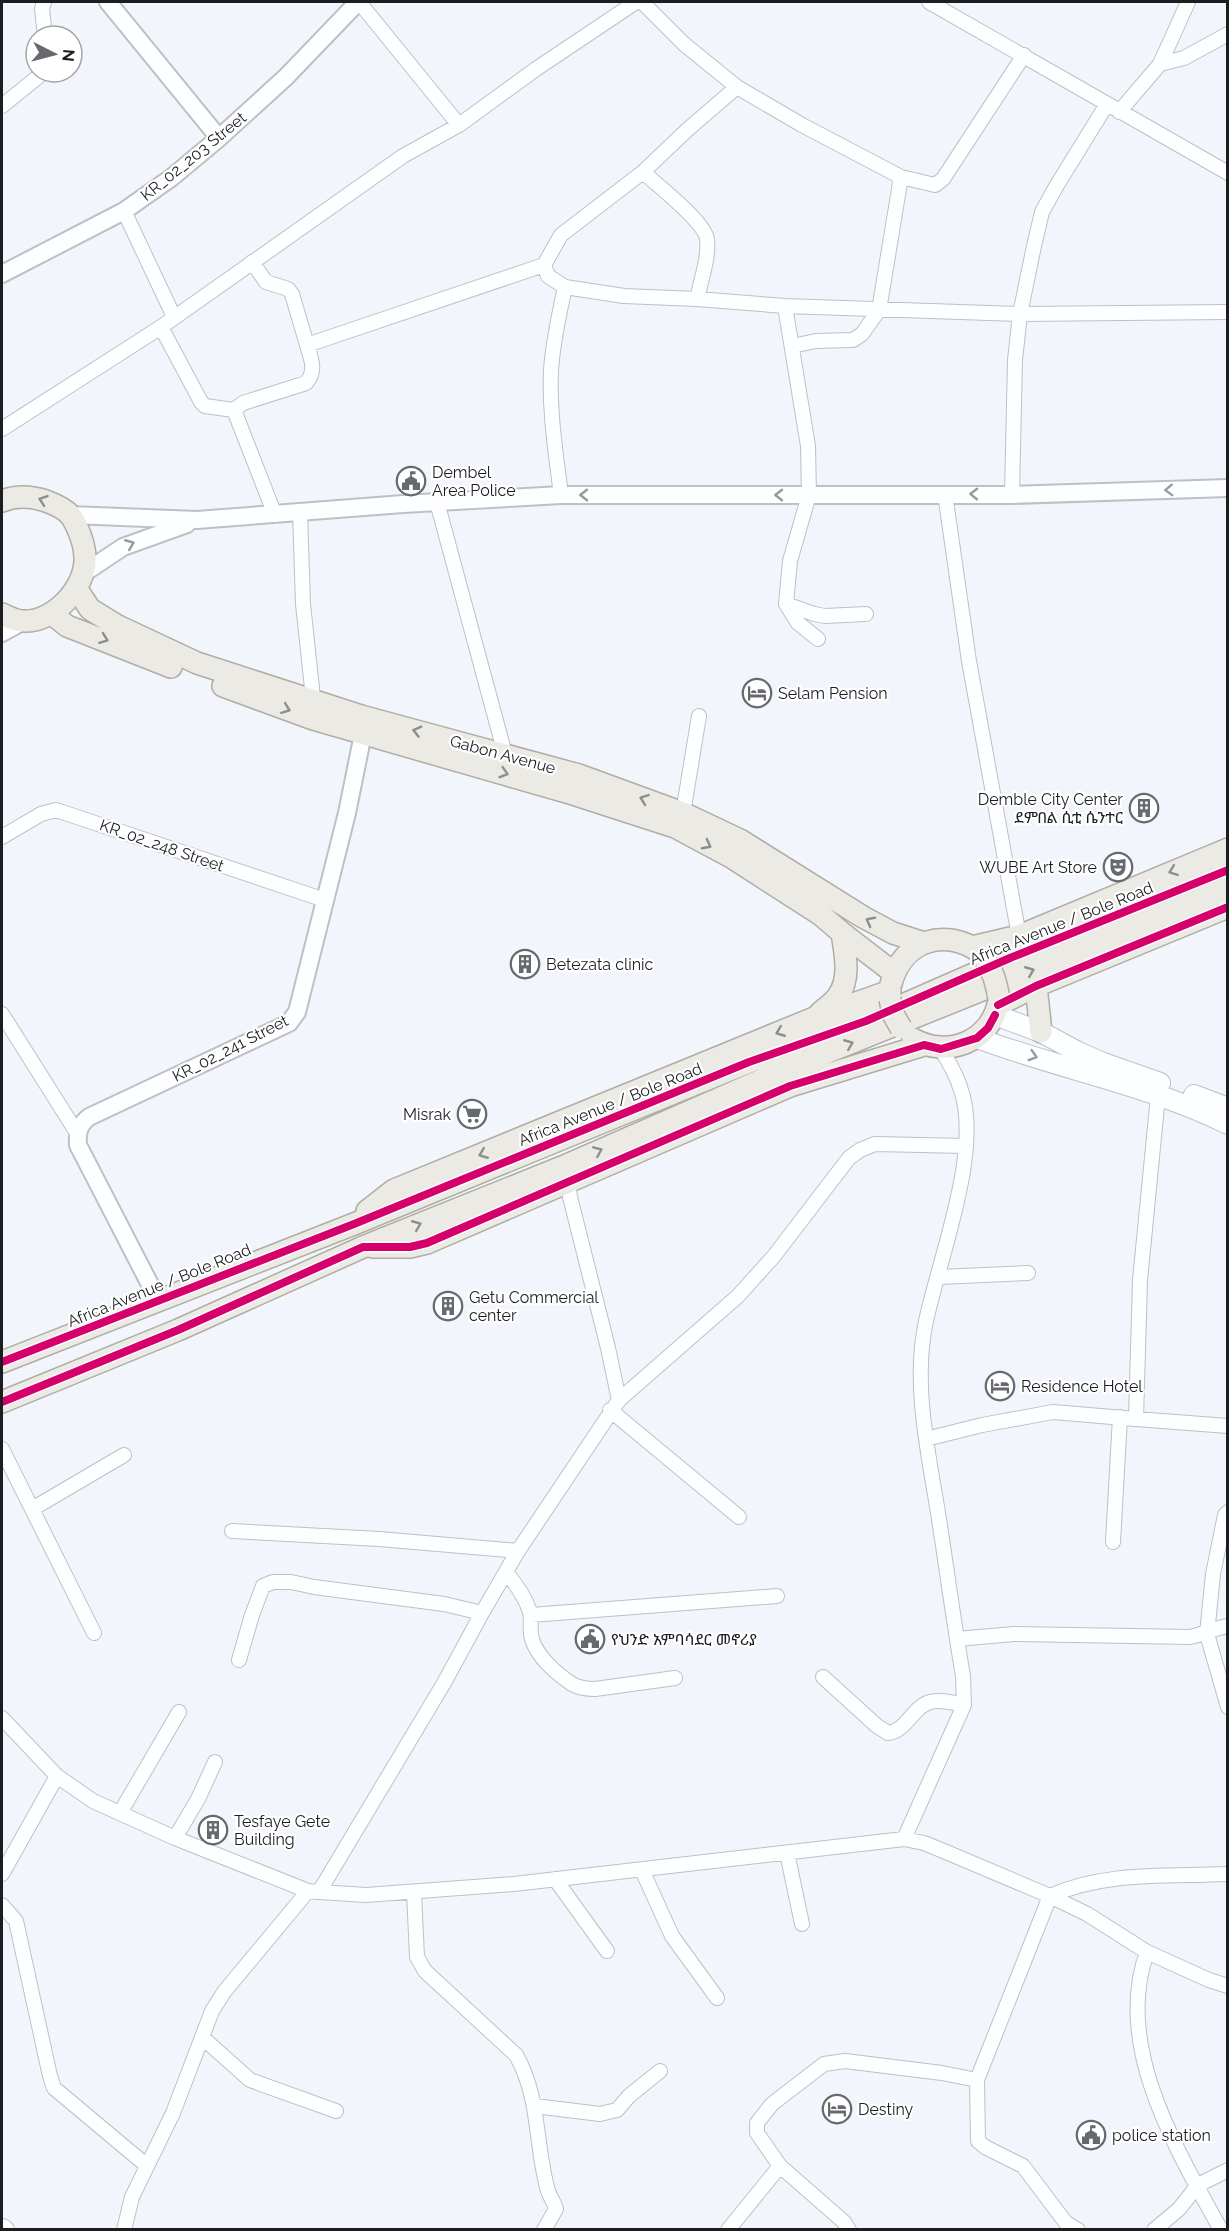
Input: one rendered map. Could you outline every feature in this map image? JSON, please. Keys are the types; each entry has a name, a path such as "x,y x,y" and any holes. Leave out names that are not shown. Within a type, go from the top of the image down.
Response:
{"main road":[{"path":"2,614 22,622 38,620 51,614 65,603 78,582 86,560 79,533 71,515 53,504 33,497 5,494"},
{"name":"Gabon Avenue","path":"78,582 90,609 116,624 198,663 314,710"},
{"name":"Gabon Avenue","path":"51,614 67,626 314,710 576,784"},
{"name":"Gabon Avenue","path":"365,725 505,754 576,784 740,840 862,917 893,933 924,943"},
{"name":"Gabon Avenue","path":"679,820 731,857 821,915 842,933 891,987"},
{"path":"973,948 1019,936 1227,849"},
{"name":"Africa Avenue / Bole Road","path":"2,1362 354,1224 749,1062 866,1021 1010,958 1227,870"},
{"name":"Africa Avenue / Bole Road","path":"2,1402 178,1330 363,1247 562,1167 798,1064 1227,891"},
{"path":"998,1006 1036,986 1227,907"},
{"path":"814,1018 839,996 846,964 842,933"},
{"path":"932,1047 912,1038 901,1028 893,1014 891,987 906,955 924,943 945,939 973,948 989,964 996,982 998,1006 988,1028 977,1038"},
{"path":"1036,986 1041,1032"},
{"path":"354,1224 394,1190 891,987"},
{"path":"998,1006 1041,1032 1073,1060 1158,1096 1208,1114 1227,1124"},
{"path":"363,1247 410,1247 427,1243 790,1086 932,1047 977,1038 1073,1060 1227,1108"}],"street":[{"path":"44,2 42,9 44,24"},
{"path":"108,2 219,138"},
{"path":"358,2 459,124"},
{"name":"KR_02_203 Street","path":"2,274 124,211 171,178 286,77 358,2"},
{"path":"2,429 161,327 403,156 459,124 636,2"},
{"path":"642,2 684,44 736,87 901,177 935,185 943,179 1024,55"},
{"path":"929,2 1227,173"},
{"path":"1119,112 1160,64 1188,2"},
{"path":"1160,64 1184,58 1227,34"},
{"path":"2,106 29,84"},
{"path":"307,345 544,265 561,235 643,172 736,87"},
{"path":"1012,495 1015,360 1020,314 1042,212 1107,104"},
{"path":"643,172 700,224 707,236 707,249 697,298"},
{"path":"792,346 816,341 853,340 862,334 879,310 901,177"},
{"path":"124,211 174,317"},
{"path":"161,327 205,406 234,410 243,403 306,382 313,376 313,369 292,294 288,290 266,282 252,262"},
{"path":"544,265 548,276 565,287 624,296 697,298 785,306 1020,314 1227,312"},
{"path":"561,495 551,421 551,370 555,330 565,287"},
{"path":"785,306 808,446 809,495 790,561 786,604 798,623 818,639"},
{"path":"234,410 275,514"},
{"path":"71,515 197,520 561,495 1012,495 1227,488"},
{"path":"945,494 969,661 1019,936"},
{"path":"437,502 505,754"},
{"path":"300,512 303,604 314,710"},
{"path":"78,582 123,547 197,520"},
{"path":"786,604 814,615 866,614"},
{"path":"2,633 22,622"},
{"path":"679,820 699,716"},
{"name":"KR_02_241 Street","path":"77,1133 82,1123 89,1117 289,1023 297,1012 347,813 365,725"},
{"name":"KR_02_248 Street","path":"2,837 40,814 56,810 325,900"},
{"path":"2,1014 77,1133 78,1145 158,1300"},
{"path":"904,1839 964,1705 963,1676 926,1439 921,1356 926,1321 959,1191 966,1146 965,1107 962,1091 932,1047"},
{"path":"1136,1419 1140,1280 1158,1096"},
{"path":"124,2229 132,2197 173,2113 212,2011 224,1992 313,1891 444,1683 518,1551 614,1405 738,1296 774,1256 849,1158 860,1150 875,1144 966,1146"},
{"path":"568,1182 608,1348 614,1405 739,1516"},
{"path":"939,1277 1028,1273"},
{"path":"926,1439 1044,1413 1227,1426"},
{"path":"1113,1542 1120,1417"},
{"path":"2,1449 94,1633"},
{"path":"32,1509 124,1455"},
{"path":"1227,1512 1213,1574 1207,1634 1227,1707"},
{"path":"232,1531 379,1539 518,1551"},
{"path":"506,1572 524,1595 531,1615 532,1641 541,1656 573,1684 583,1689 595,1689 675,1678"},
{"path":"239,1660 263,1586 273,1582 291,1582 444,1604 482,1613"},
{"path":"531,1615 777,1596"},
{"path":"957,1639 1014,1634 1190,1636 1207,1634 1217,1628 1227,1626"},
{"path":"823,1677 888,1733 899,1729 918,1709 929,1702 943,1701 964,1705"},
{"path":"120,1813 179,1712"},
{"path":"2,1718 57,1776 93,1801 175,1838 313,1891 366,1895 555,1880 904,1839 946,1851 1050,1896 1087,1914 1148,1952 1227,1986"},
{"path":"175,1838 198,1799 215,1762"},
{"path":"2,1874 57,1776"},
{"path":"787,1853 802,1924"},
{"path":"642,1870 672,1936 717,1998"},
{"path":"1078,2229 1066,2223 1023,2166 985,2147 978,2141 977,2080 1050,1896 1066,1889 1116,1878 1227,1874"},
{"path":"555,1880 607,1951"},
{"path":"414,1892 417,1957 425,1971 516,2055 525,2070 535,2106 547,2190 556,2209 544,2229"},
{"path":"2,1905 16,1921 54,2088 146,2165"},
{"path":"1148,1952 1140,1971 1138,1995 1140,2047 1155,2097 1221,2229"},
{"path":"202,2038 250,2080 336,2111"},
{"path":"849,2229 780,2166 757,2133 757,2123 772,2104 824,2064 845,2061 977,2080"},
{"path":"535,2106 600,2114 617,2110 629,2096 660,2071"},
{"path":"728,2229 780,2166"},
{"path":"1154,2229 1179,2209 1198,2185 1227,2170"}],"cycle path":[{"path":"2,1362 354,1224 749,1062 866,1021 1010,958 1228,870"},
{"path":"998,1005 1036,986 1228,907"},
{"path":"2,1402 178,1330 363,1247 410,1247 427,1243 790,1086 924,1045 941,1049 977,1038 988,1028 995,1015"}],"place":[{"name":"Dembel Area Police","path":"411,481"},
{"name":"Selam Pension","path":"757,693"},
{"name":"Demble City Center ደምበል ሲቲ ሴንተር","path":"1144,808"},
{"name":"WUBE Art Store","path":"1118,867"},
{"name":"Betezata clinic","path":"525,964"},
{"name":"Misrak","path":"472,1114"},
{"name":"Getu Commercial center","path":"448,1306"},
{"name":"Residence Hotel","path":"1000,1386"},
{"name":"የህንድ አምባሳደር መኖሪያ","path":"590,1639"},
{"name":"Tesfaye Gete Building","path":"213,1830"},
{"name":"Destiny","path":"837,2109"},
{"name":"police station","path":"1091,2135"}]}
